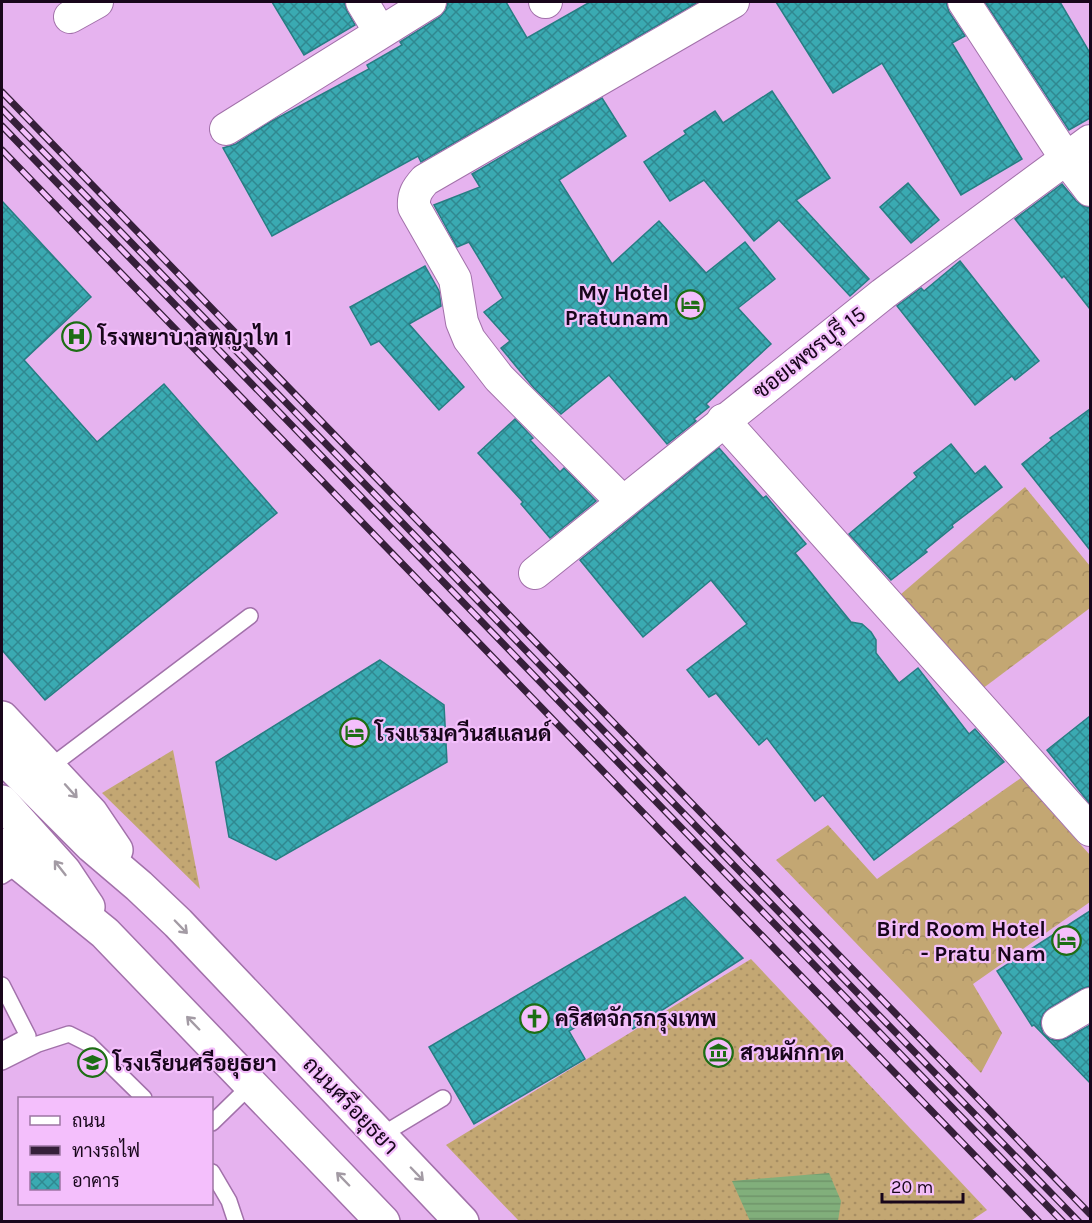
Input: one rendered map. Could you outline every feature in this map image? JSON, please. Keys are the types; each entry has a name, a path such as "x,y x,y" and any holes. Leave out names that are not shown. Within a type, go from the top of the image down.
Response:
{"main road":[{"name":"ถนนศรีอยุธยา","path":"2,718 91,813 139,886"},
{"name":"ถนนศรีอยุธยา","path":"2,756 93,846 185,930 462,1221"},
{"path":"2,802 64,872 105,933"},
{"path":"5,856 105,933 252,1084 374,1219"}],"street":[{"path":"70,17 97,2"},
{"path":"362,2 380,32"},
{"path":"226,129 430,2"},
{"path":"622,501 499,378 469,339 462,322 455,279 414,207 413,198 425,180 733,2"},
{"path":"964,2 1066,160 1090,190"},
{"name":"ซอยเพชรบุรี 15","path":"535,573 883,294 1090,141"},
{"path":"723,420 1090,830"},
{"path":"1058,1023 1090,1004"}],"lane":[{"path":"50,767 250,616"},
{"path":"2,985 28,1036 2,1050"},
{"path":"2,1062 47,1040 69,1034 89,1044 143,1097"},
{"path":"213,1122 252,1084"},
{"path":"380,1136 443,1098"},
{"path":"213,1174 229,1201 236,1221"}],"green space":[{"path":"1025,487 1090,566 1090,608 982,689 900,595"},
{"path":"173,750 200,889 102,793"},
{"path":"1021,778 1090,855 1090,902 973,984 1002,1033 981,1073 776,860 828,825 877,879"},
{"name":"สวนผักกาด","path":"751,959 987,1210 969,1222 519,1221 446,1145"}],"shaded area":[{"path":"829,1173 841,1201 838,1221 750,1221 732,1181"}],"building":[{"path":"272,2 344,2 355,25 304,55"},
{"path":"448,2 506,2 527,38 590,2 698,2 421,162 418,156 272,236 223,148 236,144 272,121 369,69 367,65 402,45 400,42 440,17 446,10"},
{"path":"776,2 946,2 949,12 965,36 952,43 1022,159 961,195 882,63 833,93"},
{"path":"985,2 1060,2 1090,53 1090,118 1069,130"},
{"path":"772,91 830,178 796,200 869,279 850,296 779,220 754,241 704,180 670,201 644,162 686,134 684,131 715,111 723,123"},
{"path":"602,98 626,136 559,180 612,264 659,221 706,273 745,242 775,279 738,308 771,344 706,404 709,407 694,419 696,421 667,444 609,375 561,414 534,388 501,348 510,341 484,312 503,298 469,242 457,247 434,205 480,187 472,174"},
{"path":"908,183 939,220 911,243 880,207"},
{"path":"1062,184 1076,201 1090,208 1090,309 1015,219"},
{"name":"โรงพยาบาลพญาไท 1","path":"2,201 91,297 24,360 97,442 164,384 277,513 45,700 2,650"},
{"path":"960,261 1039,361 1015,380 1012,376 975,405 897,306 921,288 924,291"},
{"path":"425,266 439,291 441,306 409,324 464,387 439,410 379,341 371,345 350,307"},
{"path":"1090,409 1090,550 1022,464 1052,440 1050,438"},
{"path":"515,419 533,438 530,440 560,472 564,468 596,501 550,538 521,504 523,502 478,453"},
{"path":"951,444 975,474 985,466 1002,487 952,525 953,527 925,550 927,552 891,580 849,534 917,477 914,473"},
{"path":"719,448 763,498 766,496 806,544 795,553 851,622 862,624 871,632 876,640 876,653 899,683 918,668 969,734 975,729 1004,762 874,860 823,795 815,801 767,738 759,745 716,693 709,697 687,670 747,624 711,580 643,637 580,560"},
{"name":"โรงแรมควีนสแลนด์","path":"380,660 444,705 447,762 276,860 229,837 216,762"},
{"path":"1090,716 1090,804 1047,750"},
{"name":"คริสตจักรกรุงเทพ","path":"685,897 743,958 633,1029 618,1002 569,1031 585,1059 474,1124 429,1047"},
{"name":"Bird Room Hotel - Pratu Nam","path":"1090,911 1090,986 1049,1008 1043,1014 1040,1023 1043,1033 1050,1039 1058,1041 1090,1025 1090,1083 1034,1025 1032,1026 997,971"}],"railway":[{"path":"2,92 1090,1214"},
{"path":"2,109 1079,1222"},
{"path":"2,126 1063,1222"},
{"path":"2,150 1039,1222"}],"place":[{"name":"My Hotel Pratunam","path":"690,305"},
{"name":"โรงพยาบาลพญาไท 1","path":"77,337"},
{"name":"โรงแรมควีนสแลนด์","path":"354,733"},
{"name":"Bird Room Hotel - Pratu Nam","path":"1067,941"},
{"name":"คริสตจักรกรุงเทพ","path":"534,1018"},
{"name":"สวนผักกาด","path":"719,1052"},
{"name":"โรงเรียนศรีอยุธยา","path":"92,1063"}]}
